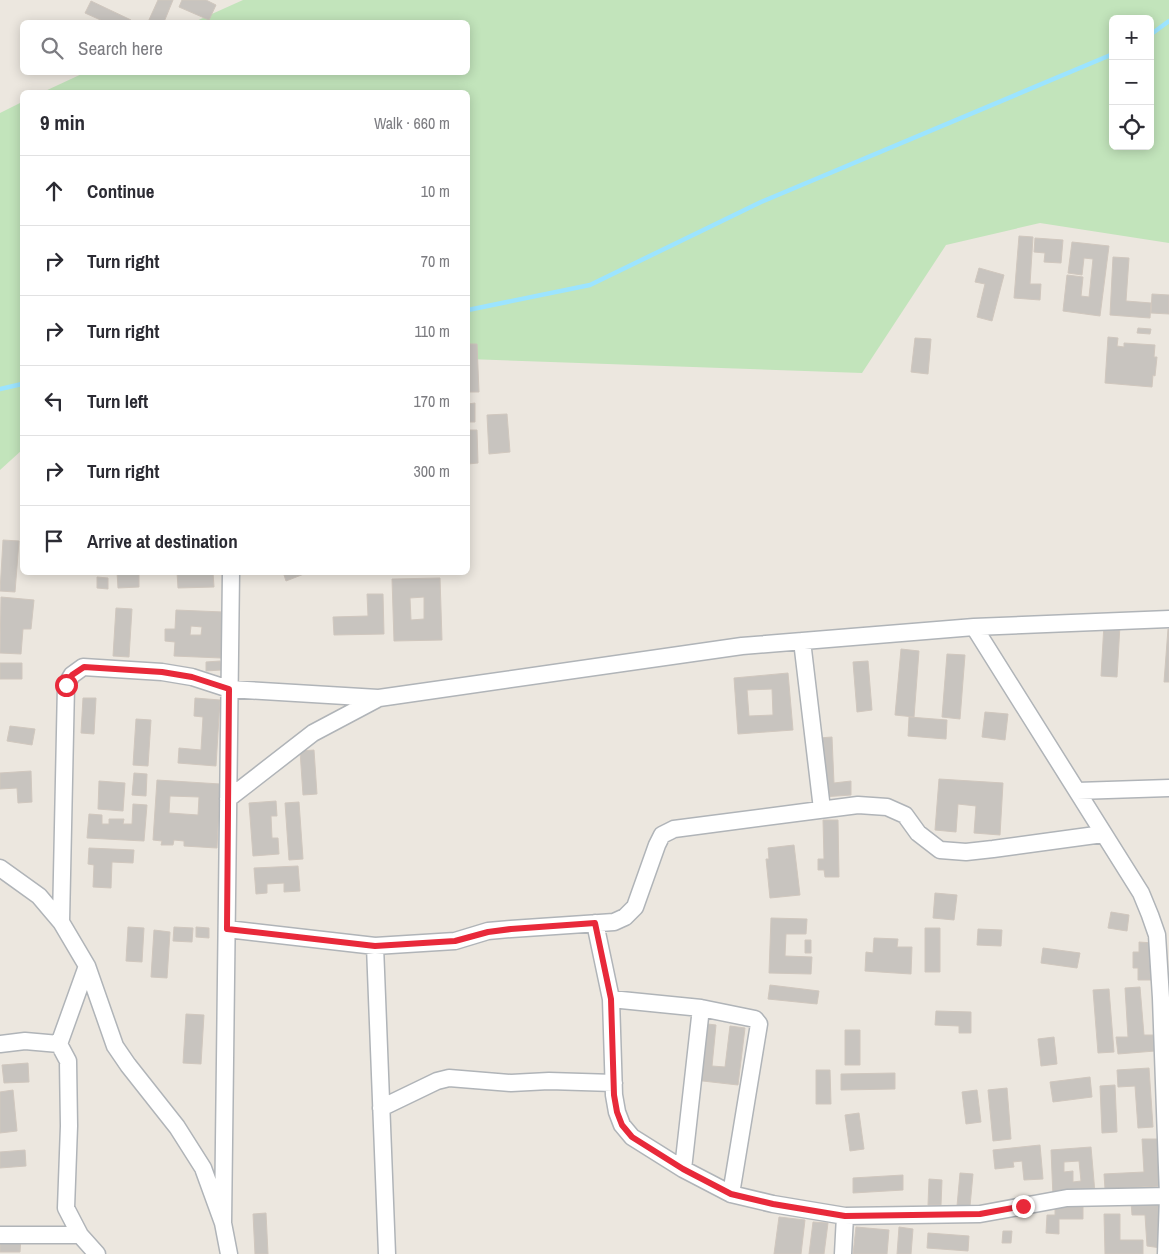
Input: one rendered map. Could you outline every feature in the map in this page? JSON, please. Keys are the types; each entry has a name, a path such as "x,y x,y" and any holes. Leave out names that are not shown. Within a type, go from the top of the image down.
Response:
{"street":[{"path":"223,1222 231,575"},
{"path":"61,922 66,685 72,675 84,667 162,672 192,677 229,689 379,698 742,646 974,626 1169,619"},
{"path":"974,626 1140,893 1157,935 1166,1063 1168,1196 1166,1254"},
{"path":"802,642 822,809"},
{"path":"228,800 313,733 379,698"},
{"path":"1077,792 1169,788"},
{"path":"227,929 375,946 455,941 488,932 511,929 614,922 624,917 635,907 657,845 662,836 674,829 858,805 887,807 905,815 918,833 940,850 966,852 1103,834"},
{"path":"0,868 39,896 61,922 88,966 115,1046 177,1127 203,1168 223,1222 229,1254"},
{"path":"595,923 611,999 614,1083 617,1112 622,1125 632,1137 683,1169 731,1194 773,1204 845,1216 980,1214 1067,1198 1168,1196"},
{"path":"375,946 387,1254"},
{"path":"88,966 59,1044 68,1061 69,1126 66,1208 80,1235 97,1254"},
{"path":"611,999 701,1008 755,1019 759,1024 731,1194"},
{"path":"683,1169 701,1008"},
{"path":"0,1044 25,1041 59,1044"},
{"path":"381,1108 437,1081 449,1078 511,1083 549,1081 614,1083"},
{"path":"843,1254 845,1216"},
{"path":"0,1235 80,1235"}],"green space":[{"path":"243,0 1169,0 1169,243 1040,223 946,245 862,373 470,359 470,90 47,90 80,75 470,75 470,20 198,20"},
{"path":"20,103 20,452 0,470 0,113"}],"building":[{"path":"158,0 173,0 165,20 149,20"},
{"path":"182,0 206,0 216,5 209,20 179,7"},
{"path":"91,1 131,20 101,20 85,13"},
{"path":"1019,236 1033,237 1030,284 1041,284 1040,300 1014,298"},
{"path":"1035,238 1063,240 1061,263 1044,262 1045,253 1034,252"},
{"path":"1072,242 1109,246 1100,316 1063,311 1067,275 1083,277 1081,296 1089,297 1093,259 1084,258 1082,275 1068,273"},
{"path":"1113,257 1129,258 1126,301 1151,303 1150,318 1110,315"},
{"path":"979,268 1004,275 992,321 977,317 985,284 975,282"},
{"path":"1152,294 1169,295 1169,314 1151,313"},
{"path":"1138,328 1151,329 1150,334 1137,333"},
{"path":"1108,337 1118,338 1117,346 1124,347 1124,343 1155,345 1154,357 1157,357 1152,387 1105,383"},
{"path":"915,338 931,339 928,374 911,372"},
{"path":"470,344 477,344 479,392 470,392"},
{"path":"475,403 475,422 470,422 470,404"},
{"path":"507,414 510,452 489,454 487,415"},
{"path":"470,430 477,430 478,463 470,464"},
{"path":"3,540 19,541 15,592 0,591"},
{"path":"117,575 139,575 139,587 118,588"},
{"path":"177,575 213,575 214,587 178,588"},
{"path":"284,575 301,575 286,581"},
{"path":"97,577 108,578 108,589 97,588"},
{"path":"440,578 442,640 394,641 392,579","holes":["424,597 424,619 411,620 410,598"]},
{"path":"367,594 383,594 384,634 334,635 333,617 368,616"},
{"path":"1,597 34,600 31,629 23,629 21,654 0,653"},
{"path":"116,608 132,609 129,657 113,656"},
{"path":"176,610 223,612 221,658 174,656 175,642 165,641 165,629 175,629","holes":["191,626 202,627 201,635 190,635"]},
{"path":"1104,624 1120,625 1117,677 1101,676"},
{"path":"1168,629 1169,682 1164,682"},
{"path":"901,649 919,651 914,717 895,715"},
{"path":"947,654 965,655 960,719 942,717"},
{"path":"220,661 221,670 206,671 206,662"},
{"path":"868,661 872,710 857,712 853,662"},
{"path":"0,663 22,663 22,679 0,679"},
{"path":"788,673 793,730 738,734 734,678","holes":["772,689 773,715 749,716 747,690"]},
{"path":"83,698 96,698 94,734 81,733"},
{"path":"195,698 220,700 216,766 178,763 179,748 201,750 203,717 194,716"},
{"path":"985,712 1008,714 1005,740 982,737"},
{"path":"909,717 947,720 946,739 908,736"},
{"path":"136,719 151,720 148,766 133,765"},
{"path":"10,726 35,729 32,745 7,741"},
{"path":"832,737 834,783 851,781 851,795 822,797 819,738"},
{"path":"314,750 317,794 303,795 300,751"},
{"path":"31,771 32,802 18,803 17,788 0,789 0,773"},
{"path":"134,773 147,774 146,796 132,795"},
{"path":"939,779 1003,783 1000,835 974,833 976,806 958,804 956,832 935,830"},
{"path":"157,780 220,784 217,848 184,846 184,841 174,840 173,845 161,845 162,841 153,840","holes":["170,796 199,797 198,815 169,813"]},
{"path":"99,781 125,783 123,811 98,809"},
{"path":"276,801 277,816 271,816 272,838 278,838 279,854 253,856 249,803"},
{"path":"299,802 303,859 289,860 285,803"},
{"path":"133,804 147,805 144,841 87,838 89,814 102,815 102,824 109,824 109,819 124,819 123,824 132,824"},
{"path":"823,820 838,820 839,877 825,877 824,870 818,870 818,859 824,859"},
{"path":"794,845 800,895 770,898 766,859 769,859 768,848"},
{"path":"89,848 134,850 133,863 112,862 111,888 93,887 94,865 88,864"},
{"path":"298,866 300,891 284,892 284,883 267,884 267,893 256,894 254,868"},
{"path":"935,893 957,895 954,920 933,918"},
{"path":"1111,912 1129,915 1127,931 1108,928"},
{"path":"771,918 807,919 806,934 786,934 785,956 812,957 811,974 769,973"},
{"path":"128,927 144,928 142,962 126,961"},
{"path":"174,927 193,928 192,942 173,941"},
{"path":"196,927 209,928 209,938 196,937"},
{"path":"925,928 940,928 940,972 925,972"},
{"path":"978,929 1002,930 1001,946 977,945"},
{"path":"154,930 170,932 167,978 151,977"},
{"path":"874,938 898,939 897,947 912,947 911,974 865,971 866,952 873,953"},
{"path":"805,940 811,940 811,953 805,953"},
{"path":"1139,942 1153,943 1152,980 1138,980 1138,968 1133,968 1133,952 1139,952"},
{"path":"1043,948 1080,953 1077,968 1041,963"},
{"path":"770,985 819,991 817,1004 768,999"},
{"path":"1140,987 1144,1035 1154,1035 1155,1051 1118,1054 1116,1037 1128,1037 1125,988"},
{"path":"1109,989 1114,1052 1098,1053 1093,990"},
{"path":"936,1011 971,1012 971,1033 959,1033 959,1026 935,1025"},
{"path":"186,1014 204,1015 201,1064 183,1063"},
{"path":"700,1023 716,1025 712,1066 725,1067 730,1026 745,1028 738,1085 694,1080"},
{"path":"845,1030 860,1030 860,1065 845,1065"},
{"path":"1054,1037 1057,1064 1041,1066 1038,1039"},
{"path":"28,1063 29,1082 4,1083 2,1065"},
{"path":"1149,1068 1153,1127 1138,1128 1135,1086 1118,1087 1117,1070"},
{"path":"816,1070 830,1070 831,1104 816,1104"},
{"path":"895,1073 895,1089 841,1090 841,1074"},
{"path":"1090,1077 1092,1097 1053,1102 1050,1082"},
{"path":"1115,1085 1117,1132 1102,1133 1100,1086"},
{"path":"1007,1088 1011,1139 993,1141 988,1090"},
{"path":"13,1090 17,1131 0,1133 0,1092"},
{"path":"977,1090 981,1122 966,1124 962,1092"},
{"path":"859,1113 864,1149 850,1151 845,1115"},
{"path":"1142,1139 1157,1139 1160,1186 1105,1189 1104,1174 1144,1172"},
{"path":"1040,1145 1043,1179 1024,1180 1022,1161 1013,1162 1014,1167 995,1169 993,1150"},
{"path":"1091,1147 1095,1193 1053,1197 1051,1150","holes":["1079,1161 1081,1181 1073,1182 1073,1171 1064,1172 1064,1162"]},
{"path":"25,1150 26,1166 0,1168 0,1152"},
{"path":"960,1173 973,1174 970,1206 957,1206"},
{"path":"903,1175 903,1190 853,1193 853,1178"},
{"path":"929,1179 942,1180 941,1205 928,1205"},
{"path":"1131,1202 1159,1203 1161,1248 1147,1246 1145,1215 1132,1215"},
{"path":"1055,1207 1083,1207 1083,1219 1059,1219 1059,1234 1046,1233 1047,1215 1055,1215"},
{"path":"266,1213 268,1254 255,1254 253,1214"},
{"path":"1104,1214 1120,1214 1120,1240 1143,1240 1143,1254 1105,1254"},
{"path":"779,1217 805,1220 801,1254 774,1254"},
{"path":"813,1222 828,1223 824,1254 809,1254"},
{"path":"856,1227 889,1230 887,1254 853,1254"},
{"path":"899,1227 913,1229 911,1254 897,1254"},
{"path":"1003,1231 1012,1231 1011,1243 1002,1243"},
{"path":"928,1233 969,1236 968,1251 927,1248"},
{"path":"0,1238 21,1238 20,1252 0,1252"}],"waterway":[{"path":"1154,32 1169,21"},
{"path":"470,310 590,285 761,202 1109,56"},
{"path":"0,389 20,384"}],"route":[{"path":"66,685 72,675 84,667 162,672 192,677 229,689 227,929 375,946 455,941 488,932 511,929 595,923 611,999 614,1095 622,1125 632,1137 683,1169 731,1194 773,1204 845,1216 980,1214 1023,1206"}]}
